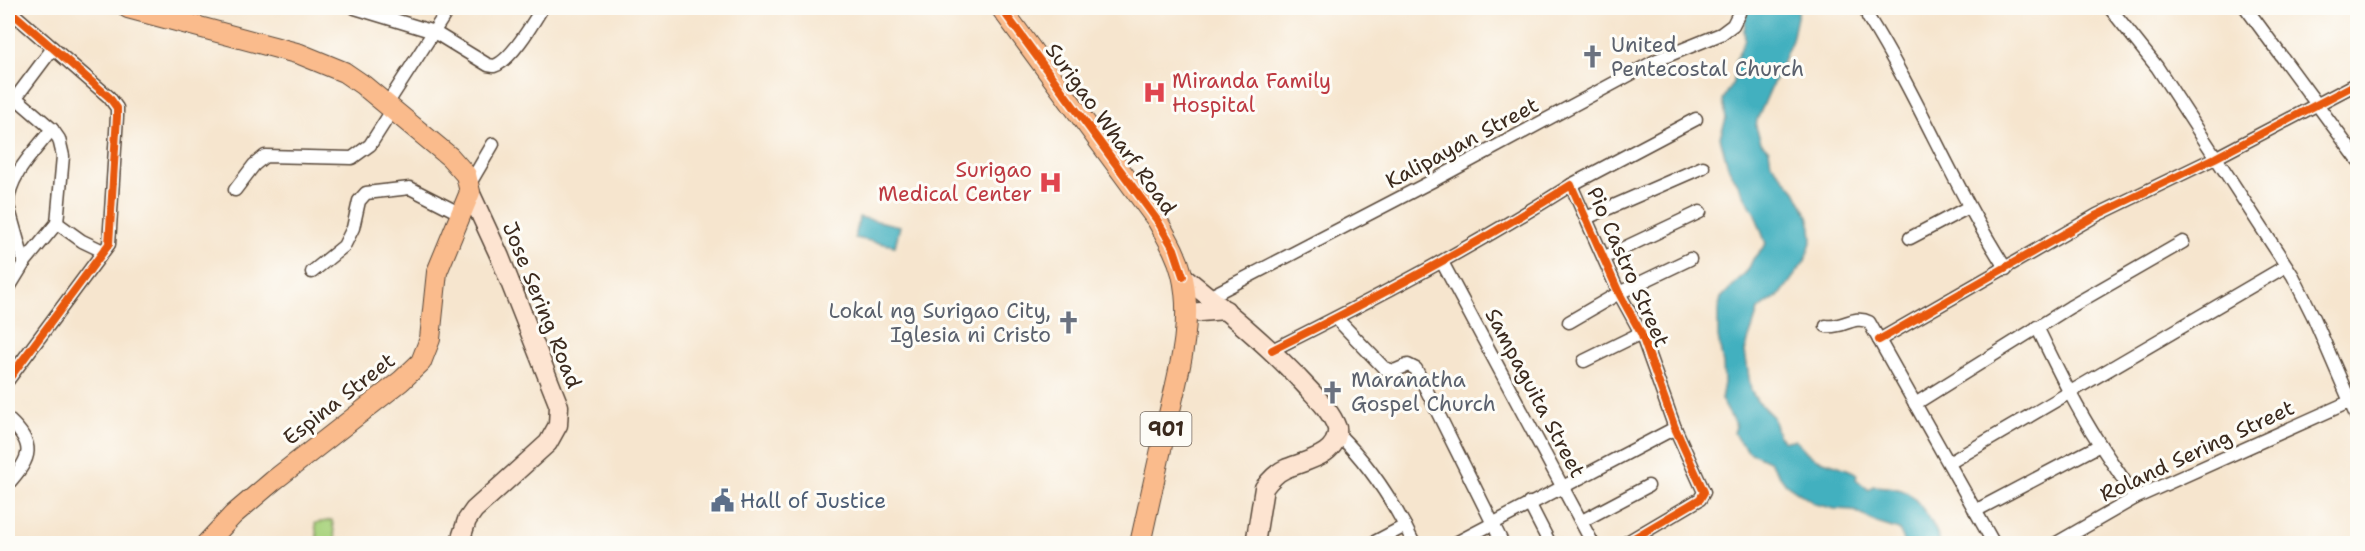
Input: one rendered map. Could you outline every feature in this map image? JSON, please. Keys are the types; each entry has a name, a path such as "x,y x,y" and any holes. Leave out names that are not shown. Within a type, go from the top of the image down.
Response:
{"main road":[{"path":"128,8 306,56 344,72 450,157 466,175 470,189"},
{"name":"Surigao Wharf Road","path":"1001,8 1157,220 1174,249 1183,276 1186,333 1176,388 1140,543"},
{"name":"Espina Street","path":"206,543 233,515 273,481 401,381 421,362 430,339 437,272 470,189"}],"street":[{"path":"355,8 434,32 488,65 494,66 506,58 542,8"},
{"path":"235,190 254,165 266,156 352,158 370,145 449,8"},
{"name":"Kalipayan Street","path":"1209,297 1437,179 1648,65 1721,34 1733,25 1739,8"},
{"path":"2110,8 2157,67 2286,266 2353,400 2358,420"},
{"path":"2246,8 2358,160"},
{"path":"8,9 109,97 117,108 110,239 8,380"},
{"path":"1868,17 1897,63 1969,207 2006,268"},
{"path":"8,108 53,48"},
{"path":"1879,340 2097,215 2215,158 2358,83"},
{"path":"8,289 24,263 57,223 63,156 62,147 51,129 16,98"},
{"path":"1571,185 1696,119"},
{"path":"24,263 8,206 8,196 14,180 51,129"},
{"path":"470,189 493,144"},
{"path":"1586,218 1703,167"},
{"name":"Pio Castro Street","path":"1272,350 1502,229 1571,185 1605,257 1619,293 1641,333 1675,428 1704,492 1700,499 1624,543"},
{"path":"312,272 347,242 353,228 359,201 366,193 410,188 460,214"},
{"name":"Jose Sering Road","path":"459,543 467,520 474,510 548,443 554,434 559,416 555,394 470,189"},
{"path":"1910,238 1969,207"},
{"path":"1605,257 1700,212"},
{"path":"57,223 82,241 103,251"},
{"path":"1915,404 2037,327 2183,242"},
{"path":"1569,322 1619,293 1690,259"},
{"name":"Sampaguita Street","path":"1442,262 1593,543"},
{"path":"1949,463 2286,266"},
{"path":"1183,276 1272,350 1329,413 1335,422 1337,433 1361,460 1406,525 1414,543"},
{"path":"1186,313 1226,310"},
{"path":"1336,318 1384,368 1394,371 1408,365 1416,369 1503,543"},
{"path":"1826,326 1836,326 1863,318 1869,322 1994,543"},
{"path":"2037,327 2070,393 2100,445 2135,498"},
{"path":"1584,362 1641,333"},
{"name":"Roland Sering Street","path":"2055,543 2135,498 2353,400"},
{"path":"8,419 26,439 28,446 25,462 8,484"},
{"path":"1454,543 1675,428"},
{"path":"1254,543 1264,488 1269,480 1285,469 1311,461 1323,454 1330,447 1337,433"},
{"path":"1975,510 2100,445"},
{"path":"1582,521 1648,486"},
{"path":"1529,502 1550,543"},
{"path":"1371,543 1406,525"}],"green space":[{"path":"332,520 336,543 318,543 315,523"}],"water":[{"path":"1747,8 1799,8 1792,40 1756,127 1761,142 1769,150 1771,163 1795,191 1808,216 1812,239 1805,261 1781,294 1758,310 1745,351 1751,391 1757,401 1773,417 1778,435 1784,441 1795,440 1814,458 1854,472 1857,474 1856,479 1869,490 1873,486 1900,489 1912,496 1932,523 1940,543 1905,543 1899,530 1877,523 1853,510 1835,509 1815,504 1786,484 1769,461 1749,452 1738,440 1734,433 1736,426 1721,399 1724,383 1718,337 1718,310 1721,298 1748,270 1753,259 1766,244 1755,214 1728,167 1720,137 1726,119 1723,100 1733,82 1735,62 1745,39"},
{"path":"859,217 900,226 895,246 855,238"}],"cycle path":[{"path":"1001,8 1157,220 1174,249 1183,276"},
{"path":"8,9 109,97 117,108 109,244 8,380"},
{"path":"1879,340 2097,215 2215,158 2358,83"},
{"path":"1272,350 1424,271 1571,185 1619,293 1641,333 1675,428 1704,492 1700,499 1624,544"}],"place":[{"name":"United Pentecostal Church","path":"1593,57"},
{"name":"Miranda Family Hospital","path":"1154,93"},
{"name":"Surigao Medical Center","path":"1050,182"},
{"name":"Lokal ng Surigao City, Iglesia ni Cristo","path":"1069,323"},
{"name":"Maranatha Gospel Church","path":"1333,392"},
{"name":"Hall of Justice","path":"722,501"}]}
